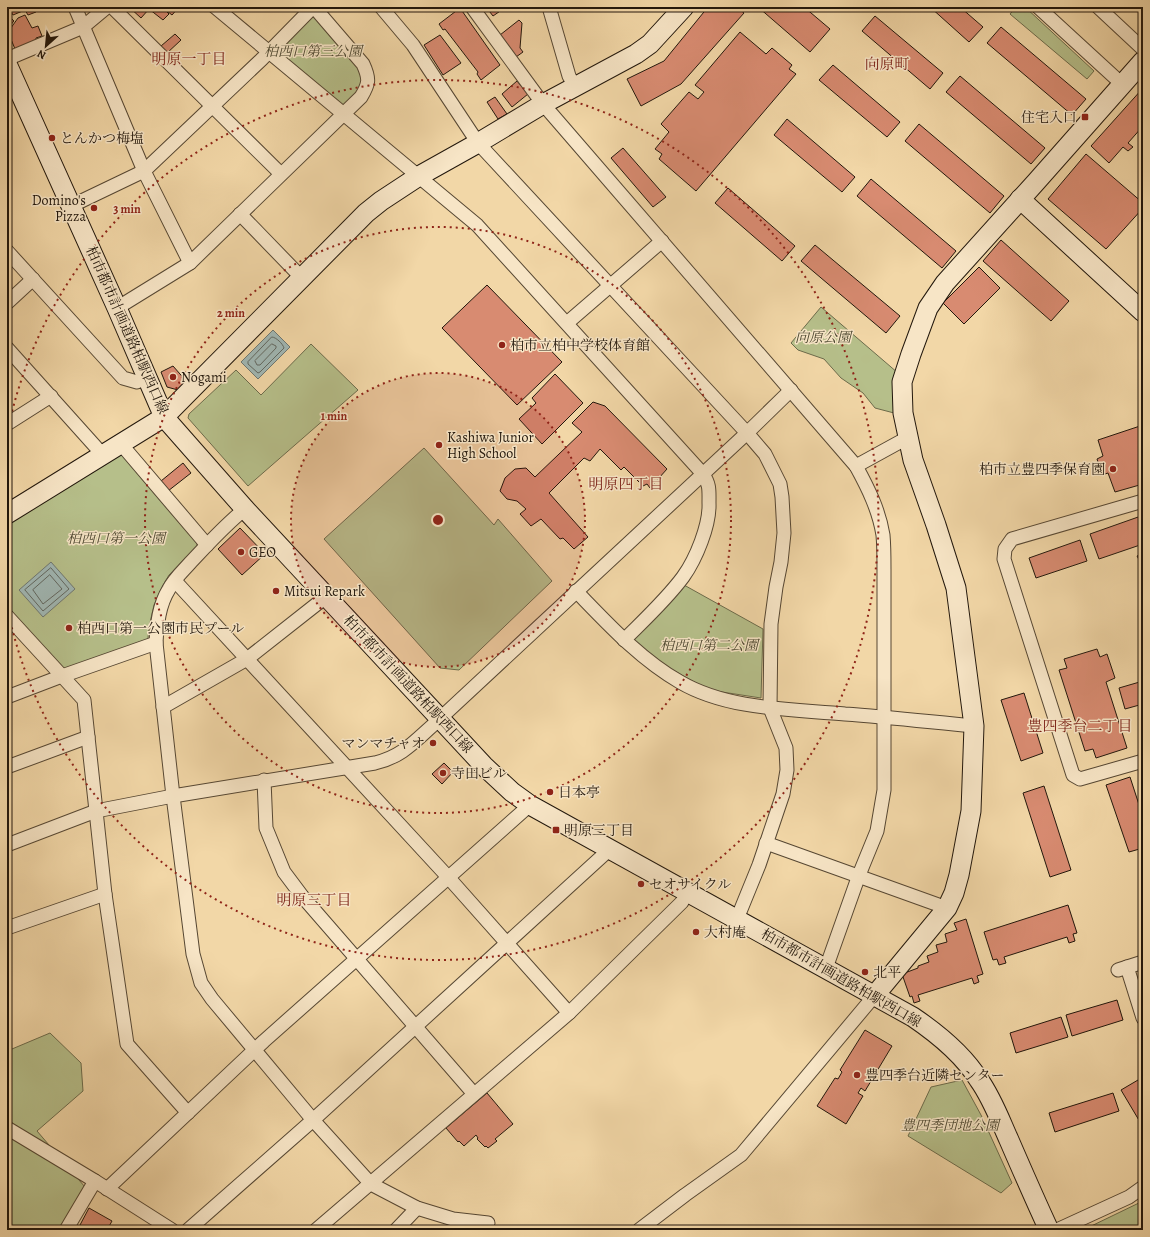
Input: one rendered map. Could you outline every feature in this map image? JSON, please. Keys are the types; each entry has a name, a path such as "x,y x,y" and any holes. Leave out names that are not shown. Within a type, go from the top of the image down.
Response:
{"street":[{"path":"75,7 144,171 190,263"},
{"path":"8,66 83,27 107,7"},
{"path":"112,7 281,174"},
{"path":"215,7 477,225 703,474 708,482 709,510 703,538 683,577 657,607 624,640"},
{"path":"71,206 144,171 269,52 313,7 363,64 367,72 369,82 361,97 190,263 117,308"},
{"path":"381,7 413,45 478,143 747,432 765,454 780,484 784,533 782,562 776,587 771,624 770,708 786,748 787,770 783,794 737,919"},
{"path":"472,7 543,104 856,466 867,485 876,507 883,536 884,569 884,790 877,831 826,968"},
{"path":"549,7 569,76 575,87"},
{"path":"7,514 164,417 366,213 381,201 419,176 543,104 636,54 655,39 684,7"},
{"path":"1038,7 1123,85"},
{"path":"1098,7 1143,49"},
{"path":"639,1230 741,1155 947,908 954,893 959,875 971,811 974,726 956,588 936,525 919,480 907,438 903,412 902,382 930,305 945,283 1143,61"},
{"name":"柏市都市計画道路柏駅西口線","path":"8,66 117,308 164,417 245,509 497,779 512,792 530,805 826,968 913,1017 929,1028 962,1058 979,1079 994,1104 1049,1230"},
{"path":"1020,198 1143,312"},
{"path":"240,214 302,278"},
{"path":"567,323 662,241"},
{"path":"7,251 123,378 137,382 147,377"},
{"path":"7,303 32,279"},
{"path":"7,348 103,455"},
{"path":"7,845 96,811 264,780 389,760 404,751 440,718 703,474 791,390"},
{"path":"7,424 51,396"},
{"path":"856,466 907,438"},
{"path":"121,444 207,545"},
{"path":"1143,501 1012,539 1005,549 1004,559 1073,775 1080,779 1143,761"},
{"path":"245,509 207,545 169,588 163,601 156,627 156,643 173,796 193,954 201,983 212,999 313,1120 371,1184 417,1208 454,1219 488,1222"},
{"path":"175,581 448,877 569,1014"},
{"path":"576,591 624,640 662,671 701,693 724,700 770,708 974,726"},
{"path":"164,707 247,659 327,596"},
{"path":"7,616 84,700 105,894 127,1044 188,1113"},
{"path":"7,697 156,643"},
{"path":"7,767 88,736"},
{"path":"264,780 266,828 284,872 302,896 474,1094"},
{"path":"107,1189 254,1050 530,805"},
{"path":"766,843 947,908"},
{"path":"188,1230 313,1120 610,849"},
{"path":"316,1230 569,1014 682,902 688,892"},
{"path":"7,928 105,894"},
{"path":"1143,962 1122,968 1143,1018"},
{"path":"7,1128 95,1181 154,1225 172,1230"},
{"path":"66,1230 95,1181"},
{"path":"1057,1230 1129,1197 1143,1187"},
{"path":"396,1230 417,1208"}],"green space":[{"path":"1016,7 1025,7 1094,71 1087,79 1010,14"},
{"name":"柏西口第三公園","path":"312,17 318,17 360,67 364,83 347,106 341,106 278,55 278,50"},
{"name":"向原公園","path":"821,307 898,373 894,413 875,408 863,393 841,378 824,359 798,350 791,343"},
{"path":"311,344 358,390 248,486 188,418 189,414 236,370 261,395"},
{"path":"424,448 494,525 498,519 552,581 459,670 440,668 324,539"},
{"name":"柏西口第一公園","path":"120,455 127,456 197,541 197,546 169,575 163,585 154,605 148,638 145,642 66,671 62,669 7,609 7,525"},
{"name":"柏西口第二公園","path":"684,585 763,629 761,698 709,690 667,667 632,641 663,610"},
{"path":"50,1033 81,1063 83,1091 37,1131 85,1187 61,1230 7,1230 7,1045 12,1049"},
{"name":"豊四季団地公園","path":"962,1080 981,1115 1012,1183 1001,1193 908,1136 931,1087"},
{"path":"1143,1201 1143,1230 1083,1230"}],"water":[{"path":"273,330 290,347 258,379 241,362"},
{"path":"51,562 75,589 43,617 19,590"}],"building":[{"path":"13,7 35,7 36,12 28,15 25,10 13,15 10,10"},
{"path":"129,7 162,7 169,14 163,20 149,9 141,18"},
{"path":"162,7 179,7 172,15"},
{"path":"486,7 506,7 493,16"},
{"path":"708,7 740,7 739,9 744,13 681,84 641,106 627,79 664,61"},
{"path":"758,7 804,7 830,29 810,52"},
{"path":"930,7 960,7 983,27 969,42"},
{"path":"460,8 500,65 481,80 477,74 478,72 445,29 443,30 439,24"},
{"path":"25,15 32,28 38,26 42,36 15,49 8,32 18,18"},
{"path":"875,16 943,73 930,89 862,31"},
{"path":"10,17 14,21 7,29 7,20"},
{"path":"519,20 522,23 520,48 523,52 516,57 500,35"},
{"path":"1001,27 1086,99 1072,115 987,43"},
{"path":"740,32 766,54 772,48 792,65 789,69 796,74 696,191 659,159 662,154 655,149 669,132 661,124 689,92 698,99 704,92 695,85"},
{"path":"175,34 181,40 166,54 161,49 161,46"},
{"path":"440,35 461,63 443,75 424,45"},
{"path":"833,65 900,122 887,137 819,80"},
{"path":"960,76 1045,148 1031,164 946,92"},
{"path":"517,81 528,94 512,107 502,94"},
{"path":"1143,88 1143,126 1128,143 1133,147 1128,151 1123,147 1109,163 1091,146"},
{"path":"495,97 507,114 498,119 487,102"},
{"path":"787,119 855,177 842,192 774,135"},
{"path":"919,124 1004,196 990,213 905,141"},
{"path":"623,148 666,197 653,207 611,158"},
{"path":"1086,154 1143,203 1143,208 1106,249 1048,199"},
{"path":"871,179 956,251 942,268 857,196"},
{"path":"728,188 795,246 782,261 715,203"},
{"path":"1001,240 1069,301 1051,321 983,261"},
{"path":"815,245 900,316 886,333 801,261"},
{"path":"979,267 1000,288 964,324 943,303"},
{"name":"柏市立柏中学校体育館","path":"487,285 562,362 517,405 442,328"},
{"name":"Nogami","path":"173,366 187,382 178,390 167,387 161,372"},
{"path":"555,374 583,403 542,444 519,419 536,403 532,398"},
{"path":"593,402 605,406 667,469 650,488 647,484 643,486 624,467 621,470 600,449 590,461 584,458 549,493 588,537 574,549 563,538 560,539 541,519 531,526 520,514 526,509 517,501 507,499 500,491 505,478 515,469 526,468 535,477 582,432 572,423"},
{"path":"1143,425 1143,484 1115,492 1108,473 1102,475 1097,459 1103,456 1098,440"},
{"path":"183,463 191,473 168,491 161,481"},
{"path":"1141,516 1143,523 1143,544 1099,559 1090,534"},
{"name":"GEO","path":"240,528 265,554 242,575 218,549"},
{"path":"1080,540 1087,561 1036,578 1029,558"},
{"path":"1143,553 1143,567 1137,556"},
{"path":"1097,649 1100,657 1107,654 1115,678 1106,682 1127,748 1096,758 1093,749 1085,751 1059,670 1067,668 1064,659"},
{"path":"1143,681 1143,704 1125,709 1119,688"},
{"path":"1024,693 1043,753 1021,761 1001,700"},
{"name":"寺田ビル","path":"444,763 453,772 442,784 432,774"},
{"path":"1130,777 1143,817 1143,848 1129,852 1106,785"},
{"path":"1044,786 1071,870 1050,877 1023,793"},
{"path":"1068,905 1077,933 1073,934 1075,941 1069,943 1067,937 1004,957 1006,963 999,965 997,959 993,960 984,932"},
{"path":"966,919 983,974 977,976 979,982 974,984 972,978 918,995 920,1001 914,1003 912,996 910,997 902,974 929,962 927,956 938,952 936,945 947,942 945,934 957,930 954,923"},
{"path":"1117,1000 1123,1020 1072,1036 1066,1015"},
{"path":"1061,1017 1068,1037 1016,1053 1010,1033"},
{"name":"豊四季台近隣センター","path":"865,1030 892,1046 865,1091 861,1088 858,1093 863,1096 846,1124 817,1106 835,1078 838,1079 842,1072 840,1070"},
{"path":"1138,1080 1143,1088 1143,1127 1121,1090"},
{"path":"487,1093 513,1124 495,1139 497,1141 488,1148 477,1139 478,1138 476,1135 464,1146 459,1141 458,1142 446,1128"},
{"path":"1113,1093 1119,1111 1055,1132 1049,1113"},
{"path":"89,1208 112,1221 107,1230 87,1230 80,1225"}],"place":[{"name":"住宅入口","path":"1085,117"},
{"name":"とんかつ梅塩","path":"52,138"},
{"name":"Domino's Pizza","path":"94,208"},
{"name":"柏市立柏中学校体育館","path":"502,345"},
{"name":"Nogami","path":"173,377"},
{"name":"Kashiwa Junior High School","path":"439,445"},
{"name":"柏市立豊四季保育園","path":"1113,469"},
{"name":"GEO","path":"241,552"},
{"name":"Mitsui Repark","path":"276,591"},
{"name":"柏西口第一公園市民プール","path":"69,628"},
{"name":"マンマチャオ","path":"433,743"},
{"name":"寺田ビル","path":"443,773"},
{"name":"日本亭","path":"550,792"},
{"name":"明原三丁目","path":"556,830"},
{"name":"セオサイクル","path":"641,884"},
{"name":"大村庵","path":"696,932"},
{"name":"北平","path":"865,972"},
{"name":"豊四季台近隣センター","path":"857,1075"}],"district":[{"name":"明原一丁目","path":"189,59"},
{"name":"向原町","path":"887,64"},
{"name":"明原四丁目","path":"626,484"},
{"name":"豊四季台二丁目","path":"1080,726"},
{"name":"明原三丁目","path":"314,900"}]}
